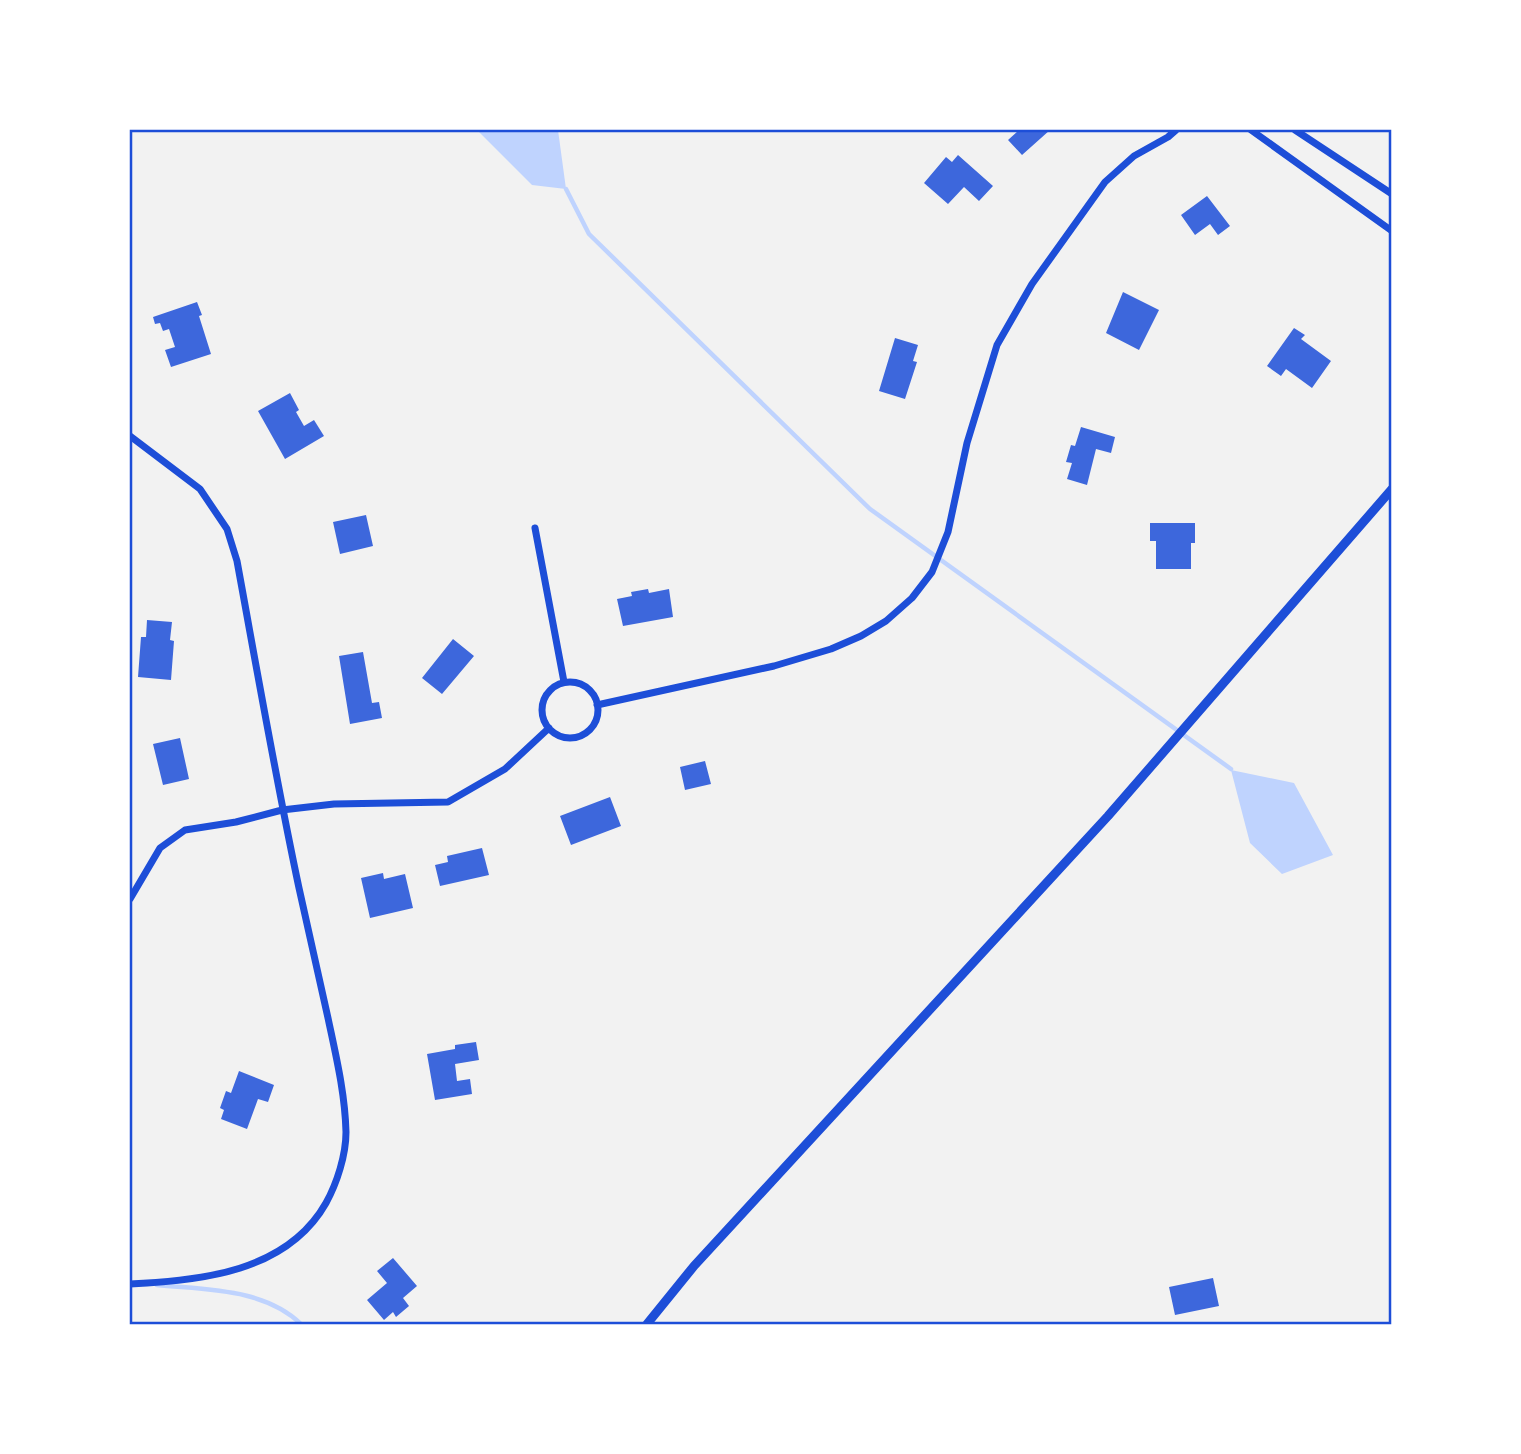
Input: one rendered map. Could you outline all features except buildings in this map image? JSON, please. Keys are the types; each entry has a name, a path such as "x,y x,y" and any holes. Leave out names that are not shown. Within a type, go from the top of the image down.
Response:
{"street":[{"path":"597,705 774,666 831,649 886,621 912,598 932,572 948,532 967,443 997,345 1032,284 1105,182 1134,156 1176,130"},
{"path":"1251,130 1391,231"},
{"path":"1295,130 1391,194"},
{"path":"130,436 200,489 227,529 237,561 282,810 342,1084 346,1136 340,1170 327,1201 307,1229 267,1258 236,1271 203,1278 130,1284"},
{"path":"647,1325 694,1266 1108,816 1391,489"},
{"path":"535,528 565,682"},
{"path":"565,682 582,684 589,690 597,705 594,722 582,734 565,737 549,728 542,713 545,697 556,685 565,682"},
{"path":"130,899 148,864 160,848 185,830 236,822 282,810 334,804 448,803 505,769 549,728"}],"water":[{"path":"477,130 558,130 566,189 532,185"},
{"path":"1231,770 1294,783 1333,855 1282,874 1250,843"}],"waterway":[{"path":"566,189 589,234 870,509 1231,769"},
{"path":"157,1285 214,1290 252,1297 270,1303 301,1324"}]}
